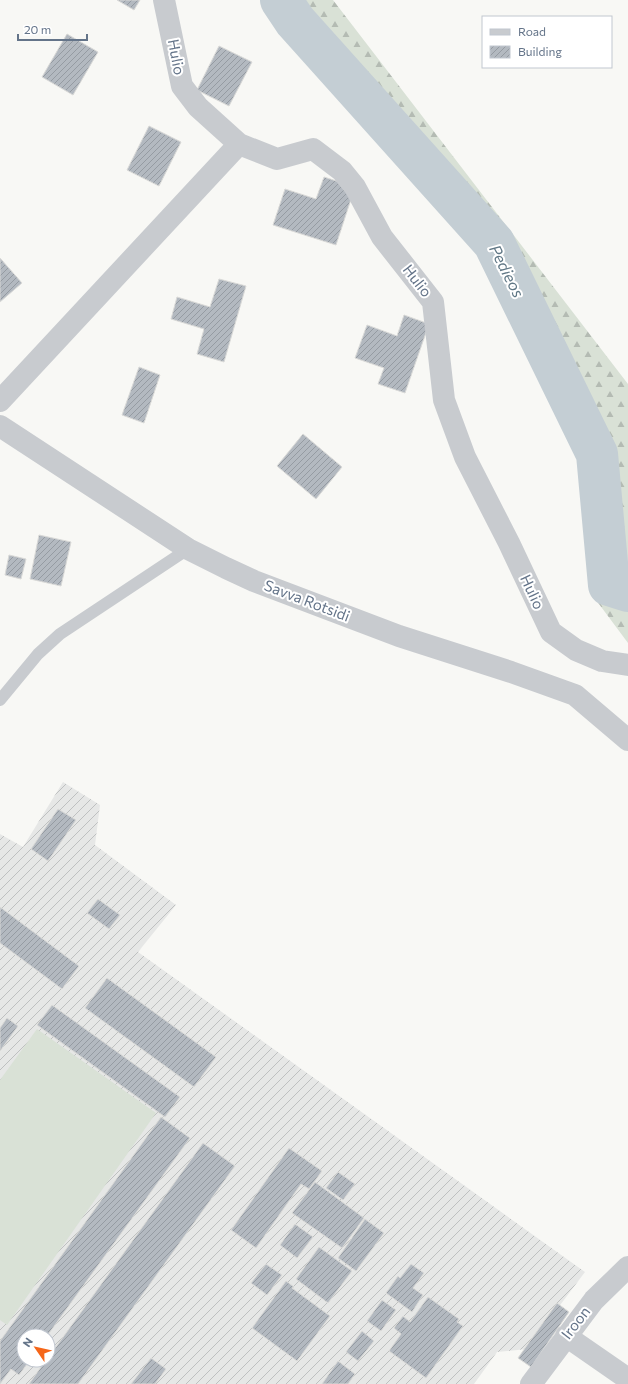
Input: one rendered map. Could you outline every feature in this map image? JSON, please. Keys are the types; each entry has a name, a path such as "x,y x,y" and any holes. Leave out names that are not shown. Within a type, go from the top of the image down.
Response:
{"street":[{"name":"Hulio","path":"164,0 182,86 198,107 239,144 277,159 313,149 342,171 355,187 382,237 433,302 444,400 465,457 509,543 551,632 576,650 589,656 602,661 628,665"},
{"path":"0,401 239,144"},
{"name":"Savva Rotsidi","path":"0,426 188,549 254,581 399,636 511,672 575,695 628,740"},
{"name":"Iroon","path":"531,1384 594,1300 628,1267"},
{"path":"566,1336 628,1379"}],"lane":[{"path":"0,700 38,654 60,634 188,549"}],"shaded area":[{"path":"63,782 100,805 95,845 176,905 138,952 585,1272 527,1349 497,1352 474,1384 0,1384 0,834 23,847"}],"green space":[{"path":"266,0 333,0 628,384 628,643 596,600 588,477 480,251"},
{"path":"37,1029 156,1113 7,1325 0,1320 0,1080"}],"building":[{"path":"117,0 140,0 134,10"},
{"path":"67,34 98,52 73,95 42,77"},
{"path":"219,46 252,62 229,106 197,90"},
{"path":"149,126 181,142 159,186 127,170"},
{"path":"324,177 355,187 336,245 273,225 285,189 316,199"},
{"path":"0,258 22,283 0,302"},
{"path":"219,279 246,286 224,362 197,354 204,329 171,319 177,297 210,307"},
{"path":"404,315 429,324 405,393 378,384 384,368 355,358 367,325 397,336"},
{"path":"139,367 160,375 144,423 122,415"},
{"path":"303,434 342,467 316,499 277,466"},
{"path":"39,535 71,542 61,586 30,579"},
{"path":"9,555 26,559 21,579 5,575"},
{"path":"58,809 76,820 48,861 31,849"},
{"path":"98,899 120,915 109,929 87,913"},
{"path":"0,907 79,966 62,989 0,943"},
{"path":"107,978 216,1057 194,1087 85,1008"},
{"path":"52,1005 180,1097 165,1117 37,1025"},
{"path":"7,1018 18,1026 0,1051 0,1028"},
{"path":"161,1117 190,1138 53,1328 16,1328 16,1368 24,1368 19,1375 11,1369 0,1384 0,1341"},
{"path":"203,1143 235,1166 78,1384 29,1384 40,1368 56,1368 56,1347"},
{"path":"289,1148 322,1171 309,1189 301,1184 256,1248 231,1230"},
{"path":"338,1172 355,1184 343,1200 326,1188"},
{"path":"315,1182 364,1218 342,1248 292,1213"},
{"path":"365,1219 384,1233 356,1271 338,1258"},
{"path":"295,1224 313,1237 297,1258 280,1245"},
{"path":"319,1247 352,1271 328,1303 296,1279"},
{"path":"266,1264 282,1275 267,1295 251,1283"},
{"path":"411,1264 424,1273 413,1288 423,1295 412,1312 386,1293 398,1276 400,1278"},
{"path":"286,1281 294,1287 292,1288 330,1316 297,1361 252,1328"},
{"path":"428,1297 459,1319 457,1322 463,1326 426,1378 389,1351 401,1334 394,1328 403,1316 410,1322"},
{"path":"382,1300 396,1310 381,1331 367,1321"},
{"path":"557,1303 569,1312 531,1367 518,1358"},
{"path":"362,1331 374,1341 358,1361 346,1352"},
{"path":"151,1358 166,1369 155,1384 131,1384"},
{"path":"338,1361 355,1374 348,1384 322,1384"}],"waterway":[{"name":"Pedieos","path":"281,0 295,21 494,243 597,454 609,585 628,591"}]}
